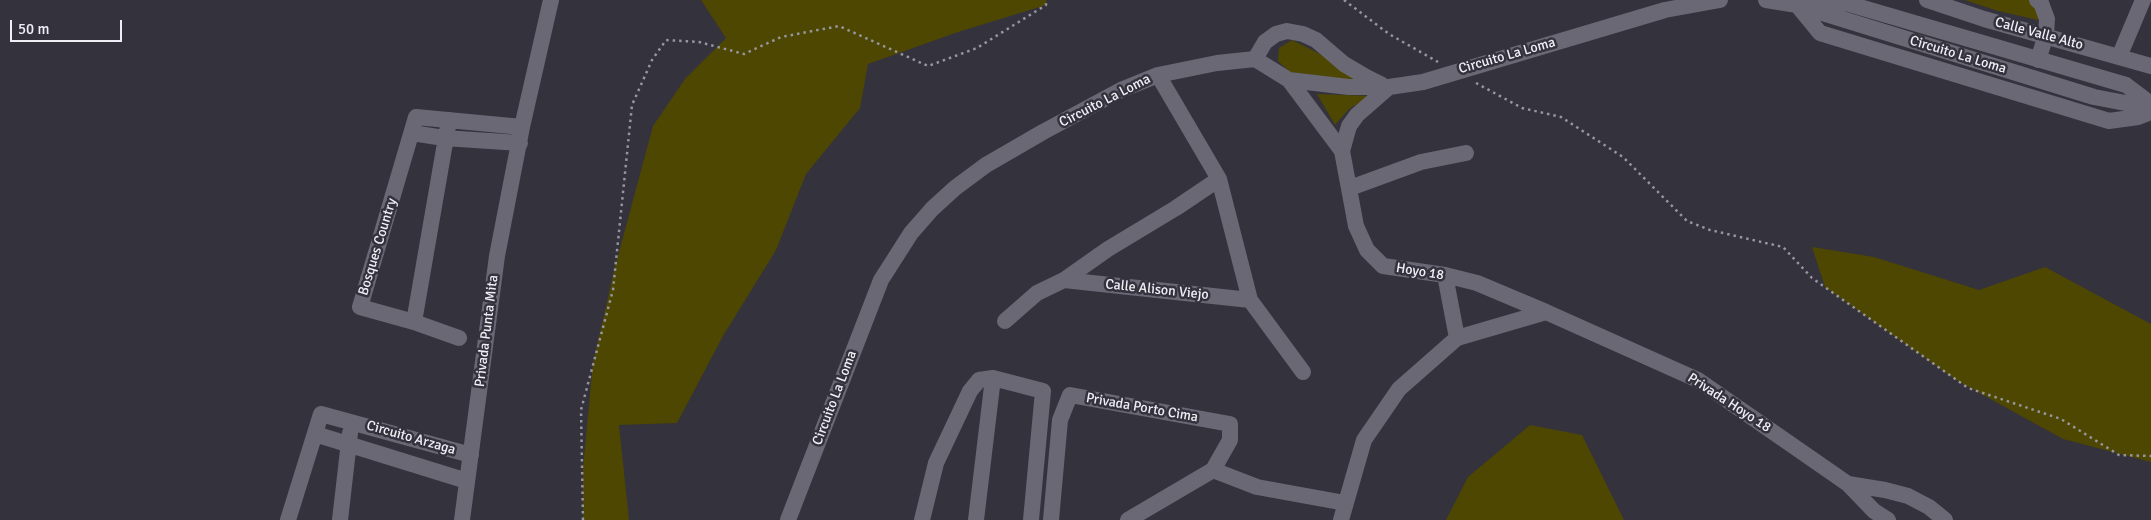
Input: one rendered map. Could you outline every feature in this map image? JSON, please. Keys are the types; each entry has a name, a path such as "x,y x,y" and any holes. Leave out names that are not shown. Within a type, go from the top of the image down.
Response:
{"street":[{"name":"Privada Punta Mita","path":"462,520 497,256 551,0"},
{"name":"Circuito La Loma","path":"788,520 881,280 911,233 932,209 955,188 986,165 1121,90 1158,74 1217,63 1255,60 1289,80 1350,87 1389,87 1423,82 1665,10 1719,0"},
{"name":"Circuito La Loma","path":"1766,0 1797,5 2094,97 2151,108"},
{"name":"Calle Valle Alto","path":"1927,0 1984,19 2151,66"},
{"path":"2037,0 2041,3 2047,18 2046,35 2038,60"},
{"path":"2119,57 2143,0"},
{"path":"1797,5 1846,3 2126,86 2151,104"},
{"path":"1797,5 1820,33 2109,121 2138,117 2151,112"},
{"path":"1255,60 1266,42 1276,34 1287,31 1303,34 1316,40 1344,64 1366,77 1389,87"},
{"path":"1158,74 1218,179 1250,300 1303,372"},
{"name":"Hoyo 18","path":"1289,80 1342,151 1356,226 1367,250 1383,266 1445,275 1476,283 1546,312"},
{"name":"Hoyo 18","path":"1342,151 1349,126 1357,114 1389,87"},
{"path":"414,125 449,120 521,135"},
{"path":"414,322 444,138 449,120"},
{"path":"414,125 444,138 521,135"},
{"name":"Bosques Country","path":"414,125 360,307 414,322 459,338"},
{"path":"1350,188 1421,162 1466,153"},
{"path":"1005,322 1037,293 1064,280 1108,249 1176,208 1218,179"},
{"path":"1445,275 1457,338"},
{"name":"Calle Alison Viejo","path":"1064,280 1250,300"},
{"path":"1341,520 1364,440 1399,389 1457,338 1546,312"},
{"name":"Privada Hoyo 18","path":"1546,312 1698,380 1848,484 1874,511 1888,520"},
{"path":"922,520 936,462 970,391 980,380 993,378 1043,391 1031,520"},
{"path":"976,520 993,378"},
{"name":"Privada Porto Cima","path":"1051,520 1060,420 1070,395 1230,424 1230,440 1212,470 1128,520"},
{"name":"Circuito Arzaga","path":"288,520 321,414 471,455"},
{"name":"Circuito Arzaga","path":"340,520 351,422"},
{"name":"Circuito Arzaga","path":"315,434 467,481"},
{"path":"1212,470 1256,487 1345,503"},
{"name":"Privada Hoyo 18","path":"1848,484 1908,496 1929,507 1945,520"}],"path":[{"path":"583,520 581,410 613,290 632,105 652,60 666,40 698,42 744,54 781,37 839,26 928,66 977,48 1046,5 1046,0"},
{"path":"1344,0 1389,34 1456,72 1522,108 1561,117 1600,142 1623,157 1687,221 1710,230 1783,247 1812,278 1968,388 2061,419 2119,455 2151,456"}],"shaded area":[{"path":"701,0 1046,0 1046,5 958,32 868,64 860,108 806,174 776,250 723,336 677,423 619,425 629,520 583,520 583,468 593,363 615,267 653,126 685,79 726,38"},
{"path":"1965,0 2031,0 2040,8 2038,20 1998,11"},
{"path":"1292,40 1318,53 1360,82 1290,72 1278,61 1279,48"},
{"path":"1317,94 1370,96 1349,109 1335,125"},
{"path":"1812,247 1874,257 1979,290 2045,267 2151,324 2151,462 2063,439 1956,380 1825,287"},
{"path":"1530,425 1582,435 1624,520 1446,520 1468,477"}]}
